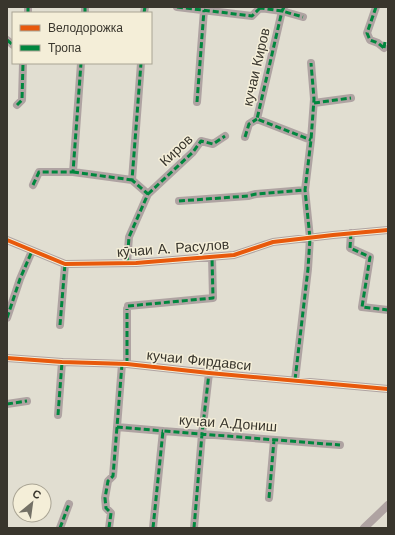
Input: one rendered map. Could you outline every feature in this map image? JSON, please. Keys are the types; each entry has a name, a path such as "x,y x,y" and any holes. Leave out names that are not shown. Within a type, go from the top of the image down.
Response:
{"street":[{"path":"177,7 252,16 260,7"},
{"name":"кучаи Киров","path":"260,7 283,9 303,17"},
{"path":"376,7 367,33 368,36 370,40 378,43 384,48 385,42 388,41"},
{"name":"кучаи Киров","path":"283,9 257,119 311,140"},
{"path":"197,102 204,10"},
{"path":"295,380 308,269 310,238 305,190 314,103 311,63"},
{"path":"20,102 23,64"},
{"path":"73,172 81,64"},
{"path":"132,180 140,64"},
{"path":"314,103 351,98"},
{"path":"245,137 249,124 257,119"},
{"name":"Киров","path":"148,194 193,152 200,141 213,144 225,136"},
{"path":"34,185 38,172 73,172 132,180 148,194 129,237 127,264"},
{"path":"179,201 305,190"},
{"name":"кӯчаи А. Расулов","path":"7,240 65,264 127,264 234,255 273,242 388,230"},
{"path":"351,233 350,248 370,257 362,307 388,310"},
{"path":"7,318 32,251"},
{"path":"109,528 111,513 106,508 106,498 108,481 113,476 128,307 213,298 212,257"},
{"path":"60,325 65,264"},
{"name":"кучаи Фирдавси","path":"7,358 124,364 388,389"},
{"path":"58,415 62,362"},
{"path":"194,528 209,373"},
{"path":"7,404 26,401"},
{"path":"117,428 163,431"},
{"name":"кучаи А.Дониш","path":"153,528 163,431 340,445"},
{"path":"269,498 274,440"},
{"path":"60,528 69,504"},
{"path":"364,528 388,505"}],"marked path":[{"path":"28,7 28,12"},
{"path":"85,7 85,12"},
{"path":"144,12 145,7"},
{"path":"177,7 252,16 260,8"},
{"path":"261,7 260,8 282,11 303,17"},
{"path":"284,7 257,119 311,140"},
{"path":"376,7 367,33 370,40 378,43 384,48"},
{"path":"197,102 204,10"},
{"path":"7,40 12,44"},
{"path":"384,48 385,42 388,41"},
{"path":"295,380 308,269 310,238 305,190 314,99 311,63"},
{"path":"17,105 22,100 23,64"},
{"path":"33,185 39,172 73,172 81,64"},
{"path":"127,263 129,237 148,194 132,180 141,64"},
{"path":"314,103 351,98"},
{"path":"245,137 249,124 257,119"},
{"path":"148,194 193,152 201,141 213,144 225,136"},
{"path":"73,172 132,180"},
{"path":"179,201 305,190"},
{"path":"351,233 350,248 370,257 362,307 388,310"},
{"path":"7,318 20,279 32,251"},
{"path":"128,306 213,298 212,257"},
{"path":"60,325 65,264"},
{"path":"127,309 127,364"},
{"path":"58,415 62,362"},
{"path":"122,364 117,427 163,431"},
{"path":"194,528 209,373"},
{"path":"7,404 27,401"},
{"path":"109,528 111,513 106,508 105,498 108,481 113,476 117,427"},
{"path":"153,528 163,431 340,445"},
{"path":"269,498 274,440"},
{"path":"60,528 69,504"}],"cycle path":[{"path":"7,240 65,264 136,263 234,255 273,242 388,230"},
{"path":"7,358 62,362 127,364 388,389"}]}
